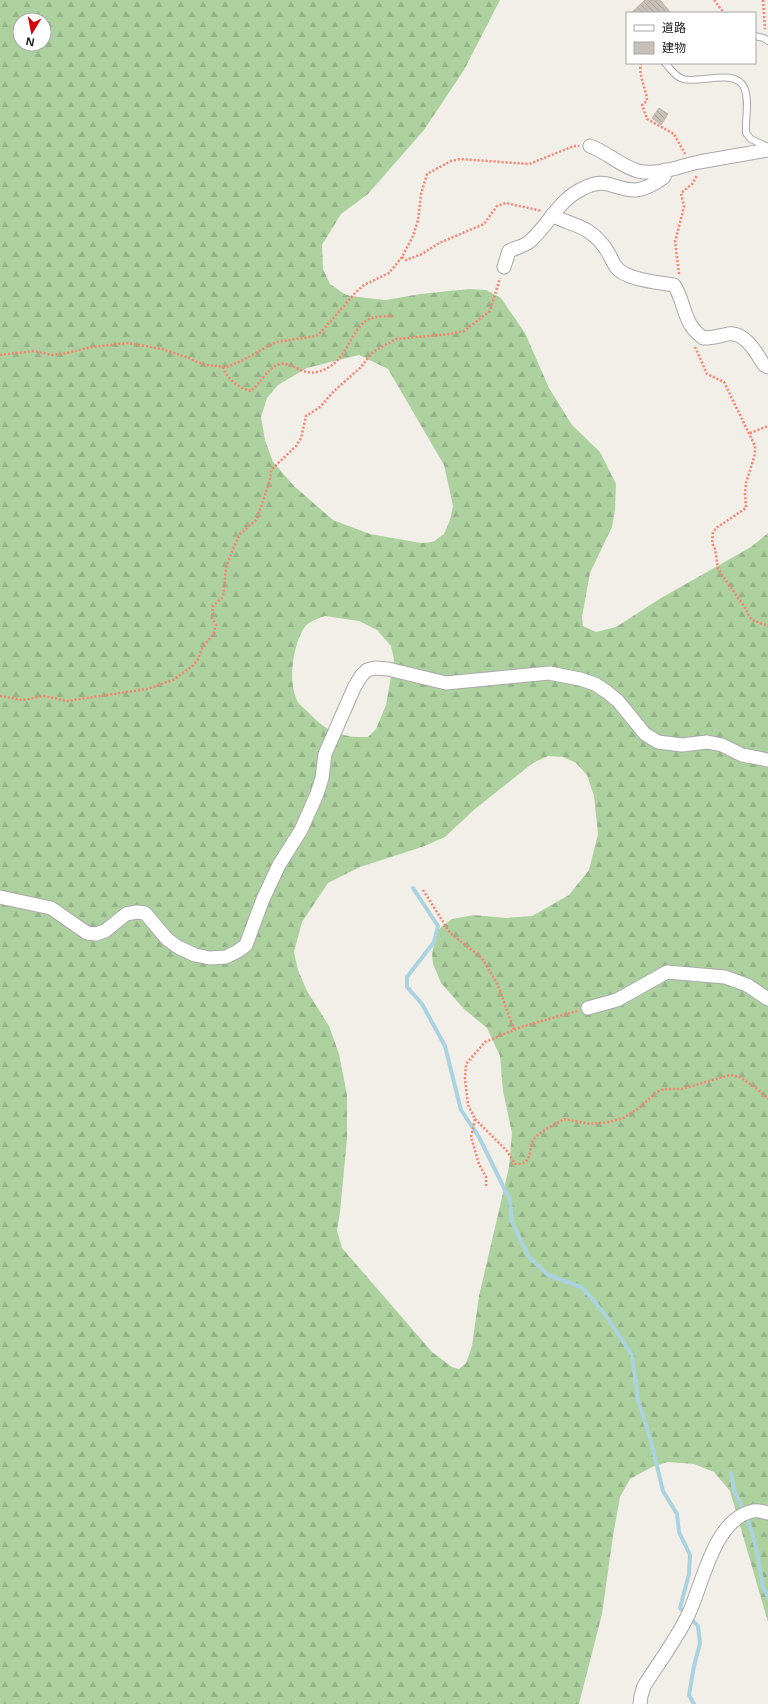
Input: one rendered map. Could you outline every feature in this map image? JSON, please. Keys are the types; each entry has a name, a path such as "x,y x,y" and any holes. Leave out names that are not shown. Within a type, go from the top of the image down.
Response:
{"street":[{"path":"590,146 603,151 620,164 640,171 665,170 768,149"},
{"path":"504,267 509,251 528,243 564,201 579,190 600,182 608,183 621,188 638,190 651,186 664,177 665,170"},
{"path":"552,215 562,221 577,225 588,231 604,246 615,266 629,276 674,285 681,298 690,325 703,338 734,334 750,343 764,365 768,367"},
{"path":"0,897 51,908 87,933 96,934 105,931 126,914 137,912 145,913 167,939 178,947 194,955 210,958 226,957 238,951 246,945 263,899 279,865 301,830 317,794 322,778 325,754 354,688 361,676 367,670 375,668 388,669 446,683 549,673 580,679 595,684 607,692 618,701 645,734 658,742 682,745 706,742 722,746 742,755 768,760"},
{"path":"588,1008 617,1000 666,972 725,977 747,985 768,999"},
{"path":"640,1704 644,1686 689,1613 704,1571 725,1529 744,1515 754,1511 768,1513"}],"lane":[{"path":"756,36 766,39"},
{"path":"666,64 675,75 682,79 728,78 740,82 744,88 746,102 746,133 751,139 768,149"}],"path":[{"path":"714,0 723,12"},
{"path":"763,0 766,39"},
{"path":"641,64 639,69 646,91 647,101 642,105 647,118 674,134 693,164 697,177 681,194 684,207 675,242 675,255 682,293 681,298"},
{"path":"0,355 34,351 52,355 92,347 128,343 162,349 205,365 227,367 276,342 316,336 364,284 389,273 402,257 413,236 418,220 423,181 427,174 451,161 460,159 529,164 574,146 590,146"},
{"path":"402,257 406,260 422,254 439,243 484,224 497,206 502,203 521,206 552,215"},
{"path":"0,696 23,700 44,696 67,701 104,696 147,689 173,680 194,666 203,646 215,630 216,625 212,618 213,606 223,597 226,568 236,541 240,534 257,519 270,480 271,470 296,446 301,438 306,416 320,406 334,391 360,368 373,352 396,339 458,333 485,315 490,311 504,267"},
{"path":"223,367 224,371 243,389 251,391 270,369 279,364 284,363 308,373 316,373 335,363 362,325 368,320 379,317 394,316"},
{"path":"703,338 695,345 694,349 707,374 724,382 750,433 755,454 746,483 746,508 716,528 713,533 712,543 715,549 718,569 746,609 749,616 752,620 768,626"},
{"path":"750,433 768,426"},
{"path":"423,890 444,926 450,933 482,958 498,985 514,1030"},
{"path":"588,1008 514,1030 485,1042 466,1064 465,1080 468,1105 475,1119 507,1151 515,1164 521,1164 527,1160 534,1140 564,1119 590,1124 609,1122 623,1118 664,1089 682,1089 730,1075 740,1078 756,1088 768,1099"},
{"path":"475,1119 471,1137 479,1164 486,1177 486,1186"}],"green space":[{"path":"0,0 500,0 464,70 424,130 368,194 341,214 322,245 323,269 330,284 346,295 386,300 420,294 469,289 486,290 501,298 525,333 549,388 572,425 600,452 616,484 615,510 612,527 590,573 582,617 583,626 596,632 616,627 661,598 751,547 768,533 768,1622 730,1491 714,1472 694,1464 668,1462 652,1467 630,1479 620,1497 602,1614 579,1704 0,1704","holes":["359,355 388,369 444,465 453,506 450,520 444,534 433,542 421,543 370,534 333,520 294,486 273,462 265,440 261,417 267,398 278,385 307,368","325,616 359,621 377,630 391,646 394,659 386,705 376,729 368,737 343,735 322,725 298,702 295,694 292,675 294,654 300,635 304,628 313,620","548,756 563,757 576,763 587,775 594,796 598,834 589,870 569,895 532,916 506,918 474,915 452,919 438,930 432,953 433,964 441,983 464,1009 487,1028 500,1056 503,1091 512,1133 509,1167 479,1296 472,1346 466,1363 459,1369 452,1367 432,1352 342,1248 337,1231 347,1138 347,1095 339,1054 329,1026 307,991 298,970 294,952 302,922 328,883 360,867 422,847 445,837 475,809 533,763"]}],"building":[{"path":"645,0 660,0 670,12 632,12"},
{"path":"659,108 668,114 661,125 652,118"}],"waterway":[{"path":"413,888 438,926 434,942 407,977 407,987 422,1004 445,1046 461,1110 479,1137 510,1200 512,1222 529,1257 548,1275 581,1287 607,1317 632,1355 638,1400 651,1441 663,1491 677,1514 679,1532 690,1555 689,1574 680,1608 698,1626 700,1643 689,1695 694,1704"},
{"path":"731,1473 734,1490 748,1520 756,1547 763,1587 768,1597"}]}
